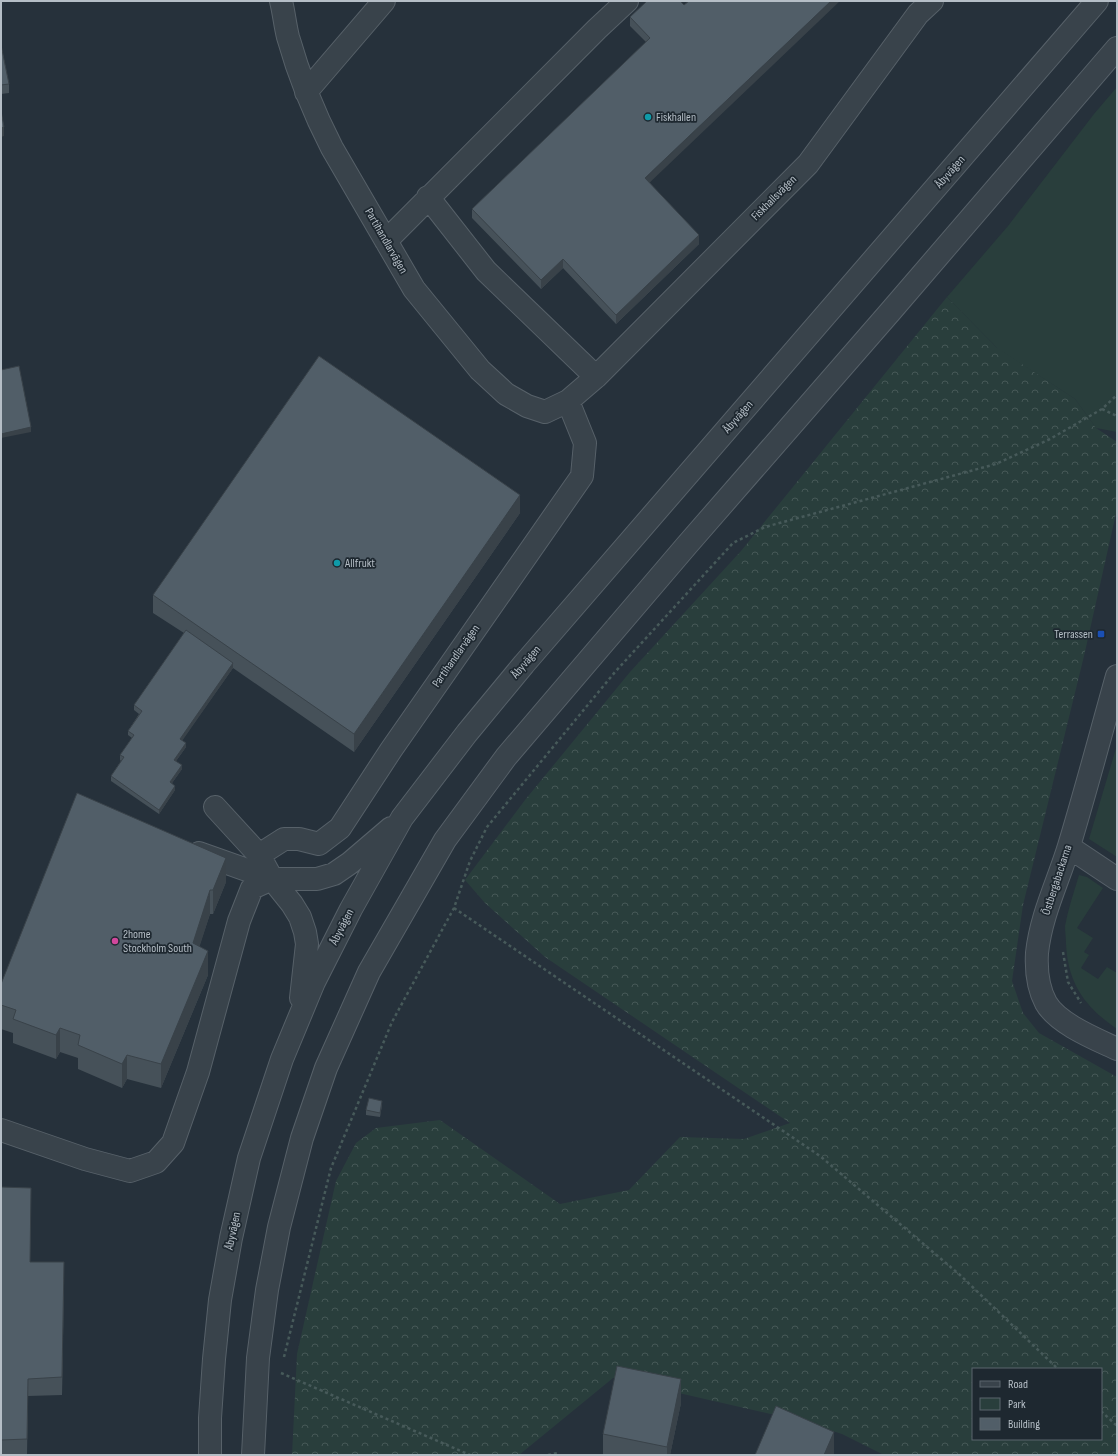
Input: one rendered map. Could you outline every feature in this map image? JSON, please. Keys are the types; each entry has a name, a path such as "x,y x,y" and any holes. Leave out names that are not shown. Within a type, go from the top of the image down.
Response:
{"street":[{"name":"Partihandlarvägen","path":"282,1 288,36 306,92 332,148 414,289 480,370 506,394 527,406 545,412 568,401 596,377"},
{"path":"306,92 384,1"},
{"path":"386,240 597,29 627,1"},
{"name":"Fiskhallsvägen","path":"596,377 808,164 918,14 932,1"},
{"name":"Åbyvägen","path":"210,1455 210,1418 220,1300 231,1238 249,1158 282,1060 314,982 348,916 402,818 467,733 524,664 1097,1"},
{"path":"253,1455 258,1358 267,1290 279,1227 302,1138 326,1068 369,972 445,840 516,745 1117,48"},
{"path":"428,197 486,271 596,377"},
{"name":"Partihandlarvägen","path":"259,855 284,839 299,839 319,844 340,828 391,750 582,476 585,443 568,401"},
{"name":"Östbergabackarna","path":"1116,683 1069,847 1047,908 1038,952 1036,971 1047,1004 1056,1014 1067,1024 1117,1049"},
{"path":"215,807 259,855 272,879 292,904 300,917 307,944 299,1020"},
{"path":"178,846 272,879 317,879 334,874 350,863 402,818"},
{"path":"1069,847 1117,879"},
{"path":"1,1130 85,1159 130,1172 156,1162 173,1143 195,1079 239,921 252,888 272,879"}],"path":[{"path":"284,1358 331,1168 392,1022 454,908 470,861 487,827 615,672 733,543 765,527 996,464 1050,439 1102,409 1117,395"},
{"path":"1102,409 1117,416"},
{"path":"454,908 820,1156 960,1274 1057,1368"},
{"path":"280,1380 282,1366"},
{"path":"280,1373 470,1455"},
{"path":"1102,1411 1117,1426"},
{"path":"548,1455 558,1453 559,1455"}],"green space":[{"path":"1117,87 1117,432 1096,428 1075,399 998,349 947,297 1008,226 1094,114"},
{"path":"947,297 996,347 1075,399 1096,428 1117,442 1117,509 1084,656 1023,905 1012,981 1023,1013 1039,1033 1117,1077 1117,1455 884,1455 842,1434 801,1421 613,1378 519,1455 292,1455 297,1354 336,1181 356,1143 376,1128 440,1120 560,1204 629,1190 680,1137 744,1139 790,1123 545,957 485,903 465,880 525,800 630,672 741,551"},
{"path":"1117,745 1117,857 1089,839"},
{"path":"1079,875 1087,877 1103,888 1077,928 1093,938 1084,952 1089,955 1081,968 1098,979 1107,967 1117,973 1117,1029 1087,1003 1080,993 1070,971 1067,958 1065,926"}],"building":[{"name":"Fiskhallen","path":"647,1 680,1 684,5 689,1 831,1 645,178 699,235 616,315 563,259 541,280 472,209 650,38 630,17"},
{"path":"1,45 9,84 1,85"},
{"path":"1,111 4,127 1,128"},
{"name":"Allfrukt","path":"319,356 520,495 354,734 153,595"},
{"path":"19,366 31,427 1,434 1,370"},
{"path":"186,630 233,663 180,739 186,743 174,760 182,765 170,782 175,786 159,810 111,776 124,757 120,755 134,735 128,731 142,711 134,705"},
{"name":"2home Stockholm South","path":"77,793 226,858 213,890 210,890 193,943 208,951 161,1064 127,1055 122,1064 78,1045 80,1035 60,1028 56,1035 13,1019 16,1010 1,1005 1,984"},
{"path":"369,1098 382,1101 380,1113 366,1110"},
{"path":"1,1187 31,1188 30,1262 64,1262 62,1377 28,1379 27,1439 1,1440"},
{"path":"617,1366 681,1379 667,1447 603,1434"},
{"path":"776,1406 834,1432 824,1455 755,1455"}],"place":[{"name":"Fiskhallen","path":"648,117"},
{"name":"Allfrukt","path":"337,563"},
{"name":"Terrassen","path":"1101,634"},
{"name":"2home Stockholm South","path":"115,941"}]}
